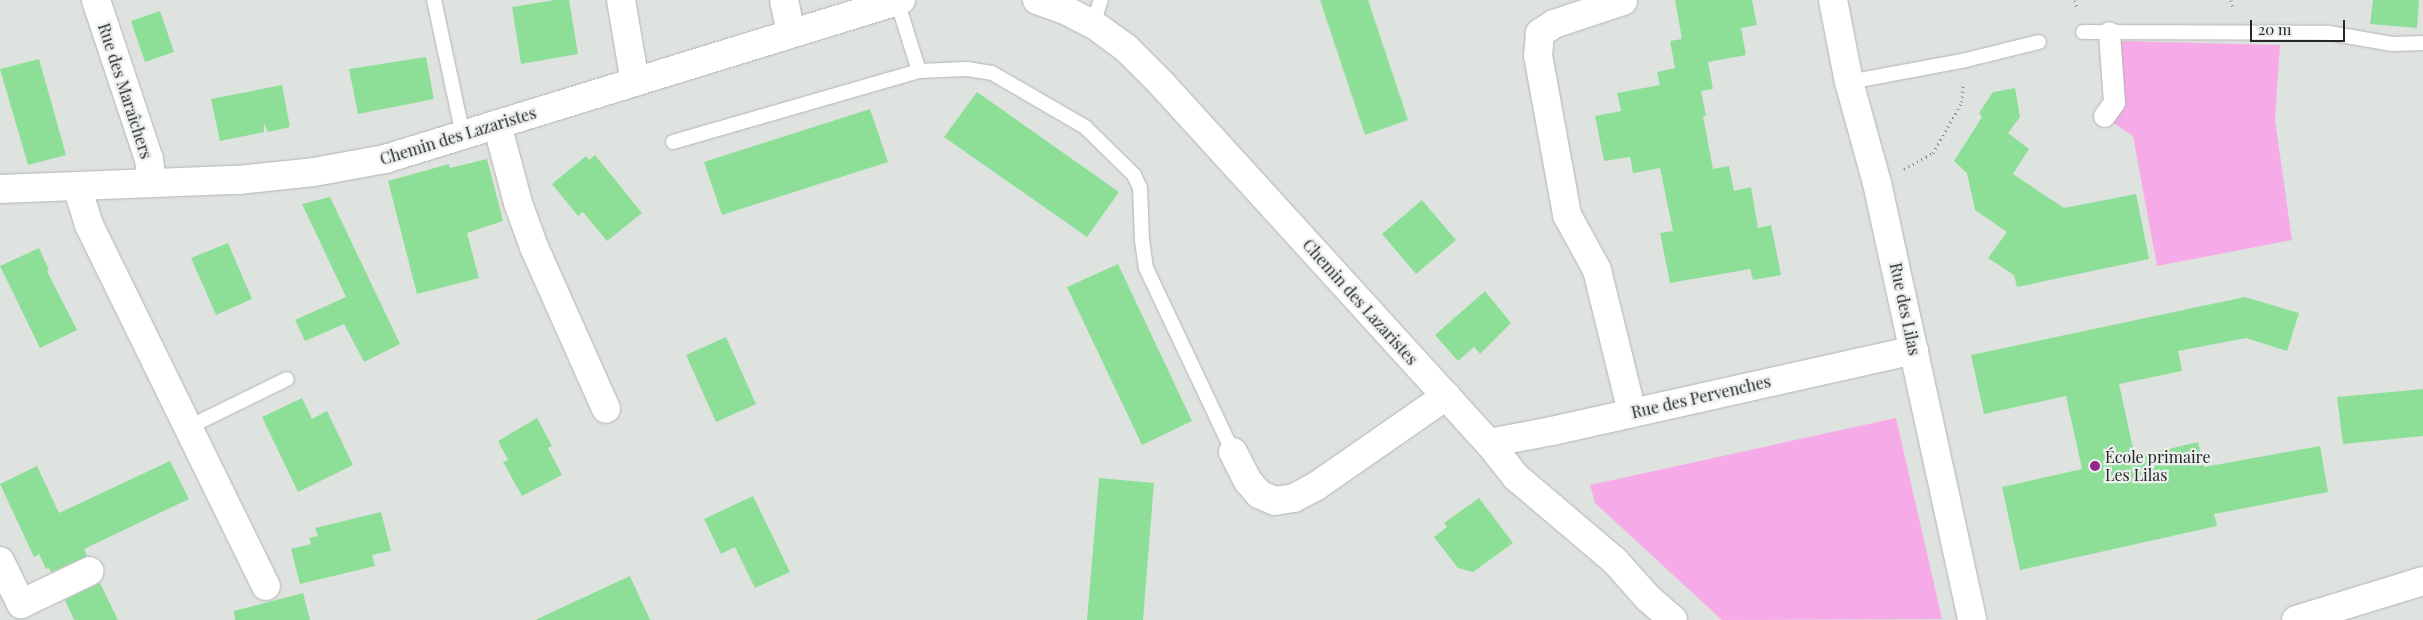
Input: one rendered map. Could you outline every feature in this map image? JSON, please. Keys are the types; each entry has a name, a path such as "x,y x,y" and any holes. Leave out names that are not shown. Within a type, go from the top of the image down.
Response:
{"street":[{"name":"Rue des Maraîchers","path":"96,0 149,159 152,182"},
{"path":"621,0 635,82"},
{"path":"784,0 791,33"},
{"name":"Chemin des Lazaristes","path":"1037,0 1067,11 1097,12 1126,48 1162,83 1446,396 1516,477 1615,561 1648,598 1673,620"},
{"name":"Rue des Lilas","path":"1833,0 1849,82 1877,183 1972,620"},
{"name":"Chemin des Lazaristes","path":"0,189 238,180 314,172 385,159 899,1"},
{"path":"1623,1 1554,24 1540,33 1538,55 1567,215 1597,270 1632,413"},
{"path":"2104,116 2114,102 2109,32"},
{"path":"497,124 518,203 534,247 606,409"},
{"path":"77,186 89,225 266,586"},
{"name":"Rue des Pervenches","path":"1489,444 1914,350"},
{"path":"1233,452 1248,481 1259,494 1275,501 1294,498 1315,487 1446,396"},
{"path":"0,561 25,612 90,571"},
{"path":"2296,620 2423,581"}],"lane":[{"path":"434,0 463,134"},
{"path":"899,1 919,70"},
{"path":"2083,32 2329,33 2392,44 2423,44"},
{"path":"1849,82 1966,60 2039,42"},
{"path":"673,142 919,70 967,69 992,73 1085,127 1134,175 1140,188 1142,240 1146,268 1233,452"},
{"path":"187,428 287,379"}],"path":[{"path":"1877,183 1933,153 1962,102 1966,60"}],"shaded area":[{"path":"2115,41 2280,45 2275,120 2292,240 2157,266 2133,136 2109,120"},
{"path":"1896,418 1942,619 1722,620 1595,503 1590,485"}],"building":[{"path":"555,0 569,0 578,54 521,64 512,7"},
{"path":"1320,0 1368,0 1408,120 1365,135"},
{"path":"1675,0 1752,0 1757,25 1741,28 1746,55 1708,62 1713,89 1701,91 1706,116 1703,116 1713,169 1729,166 1734,191 1751,187 1758,228 1771,225 1781,275 1753,280 1750,269 1670,283 1660,233 1673,231 1660,168 1633,173 1630,157 1604,161 1595,116 1621,111 1617,93 1660,85 1657,72 1675,68 1670,41 1682,39"},
{"path":"2373,0 2419,0 2417,28 2370,24"},
{"path":"160,11 174,52 145,62 131,21"},
{"path":"426,57 434,99 358,114 349,69"},
{"path":"39,59 66,155 28,165 0,69"},
{"path":"282,85 290,127 268,132 264,123 264,132 220,141 211,99"},
{"path":"2015,88 2020,117 2008,133 2029,149 2013,174 2064,208 2136,194 2149,259 2017,287 2014,275 1988,258 2007,232 1975,210 1967,173 1954,161 1982,117 1979,113 1993,92"},
{"path":"977,92 1119,192 1087,237 944,137"},
{"path":"870,109 888,162 722,215 704,162"},
{"path":"595,155 642,213 607,241 583,212 578,216 552,184 586,156 589,160"},
{"path":"487,159 503,221 467,233 479,278 417,294 388,181 449,164 450,168"},
{"path":"330,197 400,344 364,362 344,324 305,341 295,320 346,297 302,204"},
{"path":"1422,200 1456,240 1416,274 1382,234"},
{"path":"228,243 252,299 216,315 191,258"},
{"path":"39,248 49,270 47,271 77,330 40,348 0,266"},
{"path":"1118,264 1192,421 1142,445 1067,287"},
{"path":"1485,291 1511,323 1480,354 1474,347 1458,361 1435,335"},
{"path":"2245,297 2299,313 2287,351 2246,338 2178,351 2182,371 2119,384 2135,457 2198,442 2204,467 2320,446 2328,492 2214,514 2217,526 2020,570 2002,487 2082,469 2066,396 1984,414 1971,355"},
{"path":"726,337 756,404 716,422 686,355"},
{"path":"2423,389 2423,436 2343,444 2337,397"},
{"path":"302,398 312,419 327,411 353,465 298,492 262,417"},
{"path":"537,418 552,446 548,448 562,475 522,496 503,462 508,460 498,441"},
{"path":"170,461 189,499 84,549 87,556 51,572 49,568 46,569 39,554 34,557 0,484 37,466 59,513"},
{"path":"1099,478 1154,483 1143,620 1087,620"},
{"path":"753,496 790,572 755,588 735,547 721,554 704,519"},
{"path":"1479,498 1513,543 1473,572 1458,568 1434,537 1447,527 1444,523"},
{"path":"381,512 391,551 372,555 375,566 300,584 291,549 311,544 309,538 318,536 315,528"},
{"path":"630,576 650,620 535,620"},
{"path":"100,583 118,620 74,620 65,600"},
{"path":"303,593 310,620 235,620 234,611"}],"place":[{"name":"École primaire Les Lilas","path":"2095,466"}]}
